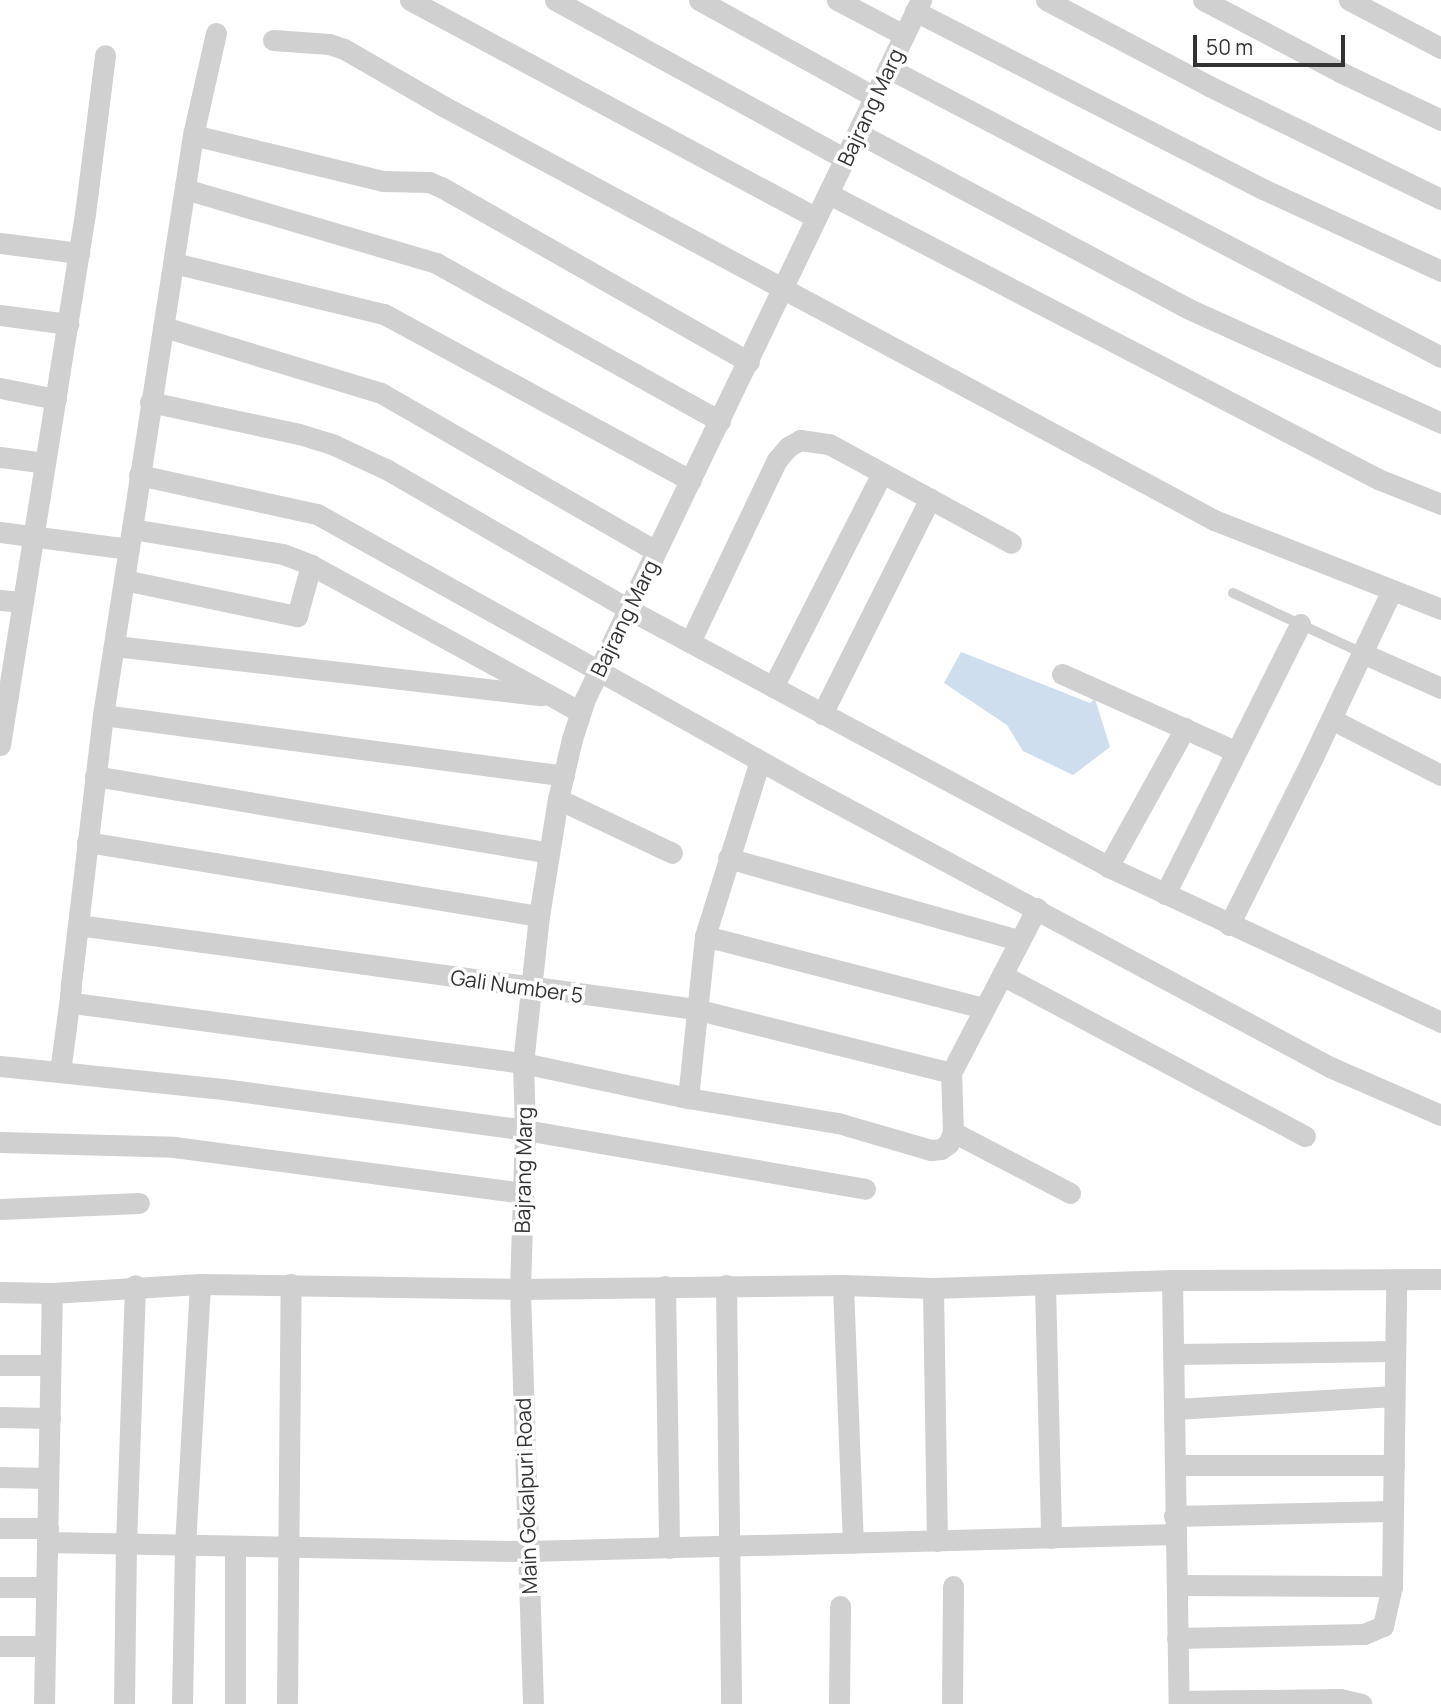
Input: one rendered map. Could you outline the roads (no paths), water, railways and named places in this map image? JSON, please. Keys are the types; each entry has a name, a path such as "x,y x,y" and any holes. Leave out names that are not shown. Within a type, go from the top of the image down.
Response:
{"street":[{"path":"410,0 816,218"},
{"path":"555,0 845,159"},
{"path":"699,0 875,97"},
{"path":"837,0 904,35"},
{"path":"1046,0 1209,86 1441,199"},
{"path":"1203,0 1441,120"},
{"path":"1349,0 1441,48"},
{"path":"918,6 1263,189 1441,271"},
{"name":"Bajrang Marg","path":"520,1289 525,1130 523,1063 530,988 558,799 581,712 628,608 749,362 781,288 918,6"},
{"path":"60,1072 103,715 139,475 193,135 216,33"},
{"path":"273,40 329,44 351,52 443,106 1214,520 1391,592 1441,609"},
{"path":"0,745 6,665 23,602 46,463 79,253 105,55"},
{"path":"888,68 1441,357"},
{"path":"858,133 1189,309 1441,423"},
{"path":"193,135 383,180 429,182 749,362"},
{"path":"185,189 436,263 720,421"},
{"path":"829,194 1378,479 1441,504"},
{"path":"0,243 79,253"},
{"path":"174,263 384,314 691,481"},
{"path":"0,315 68,324"},
{"path":"164,327 382,393 656,551"},
{"path":"0,388 56,399"},
{"path":"150,402 237,420 334,445 386,469 628,608 1108,867 1441,1023"},
{"path":"690,642 778,460 788,447 800,440 814,439 829,444 1012,543"},
{"path":"0,457 46,463"},
{"path":"773,687 882,473"},
{"path":"139,475 317,514 760,761 1330,1067 1441,1115"},
{"path":"822,714 930,498"},
{"path":"0,531 130,539 283,554 311,565 581,712"},
{"path":"124,580 297,616 311,565"},
{"path":"1229,925 1391,592"},
{"path":"0,600 23,602"},
{"path":"1166,894 1300,624"},
{"path":"115,646 550,696"},
{"path":"1362,653 1441,688"},
{"path":"1062,674 1235,751"},
{"path":"103,715 564,776"},
{"path":"1331,719 1441,775"},
{"path":"1108,867 1185,728"},
{"path":"688,1098 695,1009 705,936 760,761"},
{"path":"95,776 549,852"},
{"path":"558,799 672,853"},
{"path":"87,842 539,916"},
{"path":"728,858 1018,940"},
{"path":"70,997 73,1003 83,1006 523,1063 688,1098 838,1123 931,1150 941,1149 948,1144 953,1132 951,1073 1037,908"},
{"name":"Gali Number 5","path":"78,925 695,1009 951,1073"},
{"path":"705,936 983,1008"},
{"path":"1002,975 1305,1136"},
{"path":"0,1066 223,1089 525,1130 864,1189"},
{"path":"953,1132 1070,1194"},
{"path":"0,1142 174,1147 522,1193"},
{"path":"0,1209 139,1203"},
{"path":"0,1292 52,1293 135,1285 200,1284 520,1289 726,1285 933,1288 1172,1280 1441,1279"},
{"path":"1172,1280 1179,1702 1340,1699 1361,1704"},
{"path":"1177,1638 1373,1632 1383,1626 1387,1618 1392,1586 1396,1281"},
{"path":"182,1704 185,1545 200,1284"},
{"path":"287,1704 291,1284"},
{"path":"124,1704 126,1544 135,1285"},
{"path":"726,1285 731,1704"},
{"path":"843,1285 853,1544"},
{"path":"1045,1285 1051,1538"},
{"path":"665,1286 669,1548"},
{"path":"933,1288 937,1541"},
{"name":"Main Gokalpuri Road","path":"520,1289 533,1704"},
{"path":"44,1704 52,1293"},
{"path":"1175,1354 1394,1351"},
{"path":"0,1365 50,1365"},
{"path":"1175,1409 1395,1396"},
{"path":"0,1418 50,1418"},
{"path":"1175,1465 1394,1465"},
{"path":"0,1477 48,1478"},
{"path":"0,1528 126,1544 528,1551 1051,1538 1175,1525 1391,1511"},
{"path":"234,1704 235,1546"},
{"path":"1177,1585 1392,1586"},
{"path":"952,1704 953,1586"},
{"path":"0,1587 46,1587"},
{"path":"839,1704 840,1606"},
{"path":"0,1646 45,1646"}],"lane":[{"path":"1233,593 1362,653"}],"water":[{"path":"961,652 1090,703 1095,699 1110,747 1073,775 1023,751 1007,725 944,683"}]}
